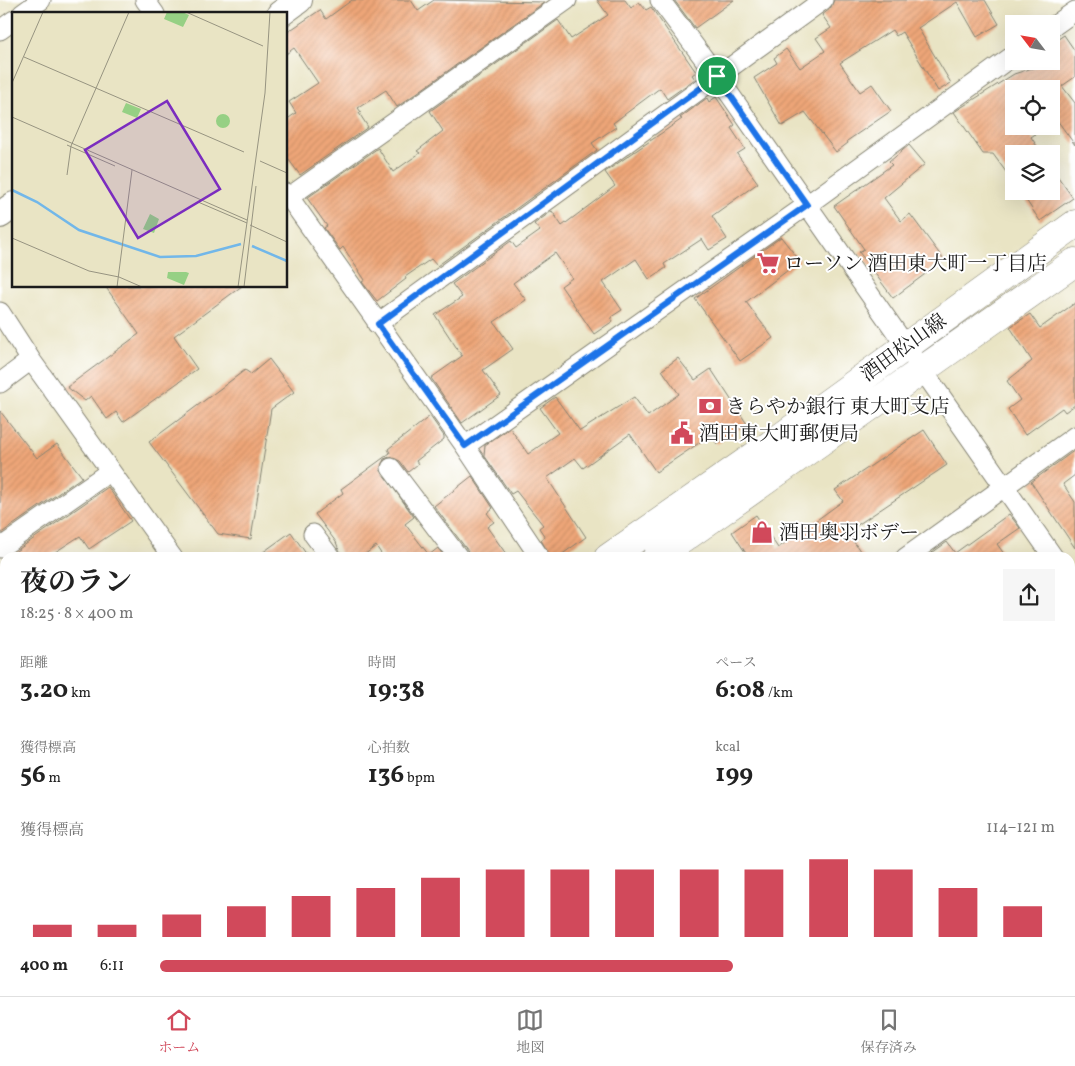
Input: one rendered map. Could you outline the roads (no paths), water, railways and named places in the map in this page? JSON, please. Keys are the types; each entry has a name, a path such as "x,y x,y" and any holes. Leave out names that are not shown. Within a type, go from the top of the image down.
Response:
{"main road":[{"name":"酒田松山線","path":"617,552 763,450 904,346 1075,224"},
{"name":"酒田松山線","path":"665,552 1075,262"}],"street":[{"path":"25,12 41,0"},
{"path":"145,0 154,12"},
{"path":"283,12 299,0"},
{"path":"536,552 465,446 288,195 567,0"},
{"path":"660,0 717,76 904,346 1006,487 1050,552"},
{"path":"378,324 823,0"},
{"path":"1060,22 1075,11"},
{"path":"0,30 12,21"},
{"path":"465,446 807,205 1005,62"},
{"path":"0,215 12,206"},
{"path":"0,312 31,360 169,552"},
{"path":"0,383 31,360"},
{"path":"914,552 1075,436"},
{"path":"391,468 454,552"},
{"path":"0,548 110,472"},
{"path":"313,534 326,552"}],"place":[{"name":"ローソン 酒田東大町一丁目店","path":"768,263"},
{"name":"きらやか銀行 東大町支店","path":"710,406"},
{"name":"酒田東大町郵便局","path":"682,433"},
{"name":"酒田奥羽ボデー","path":"762,532"}]}
